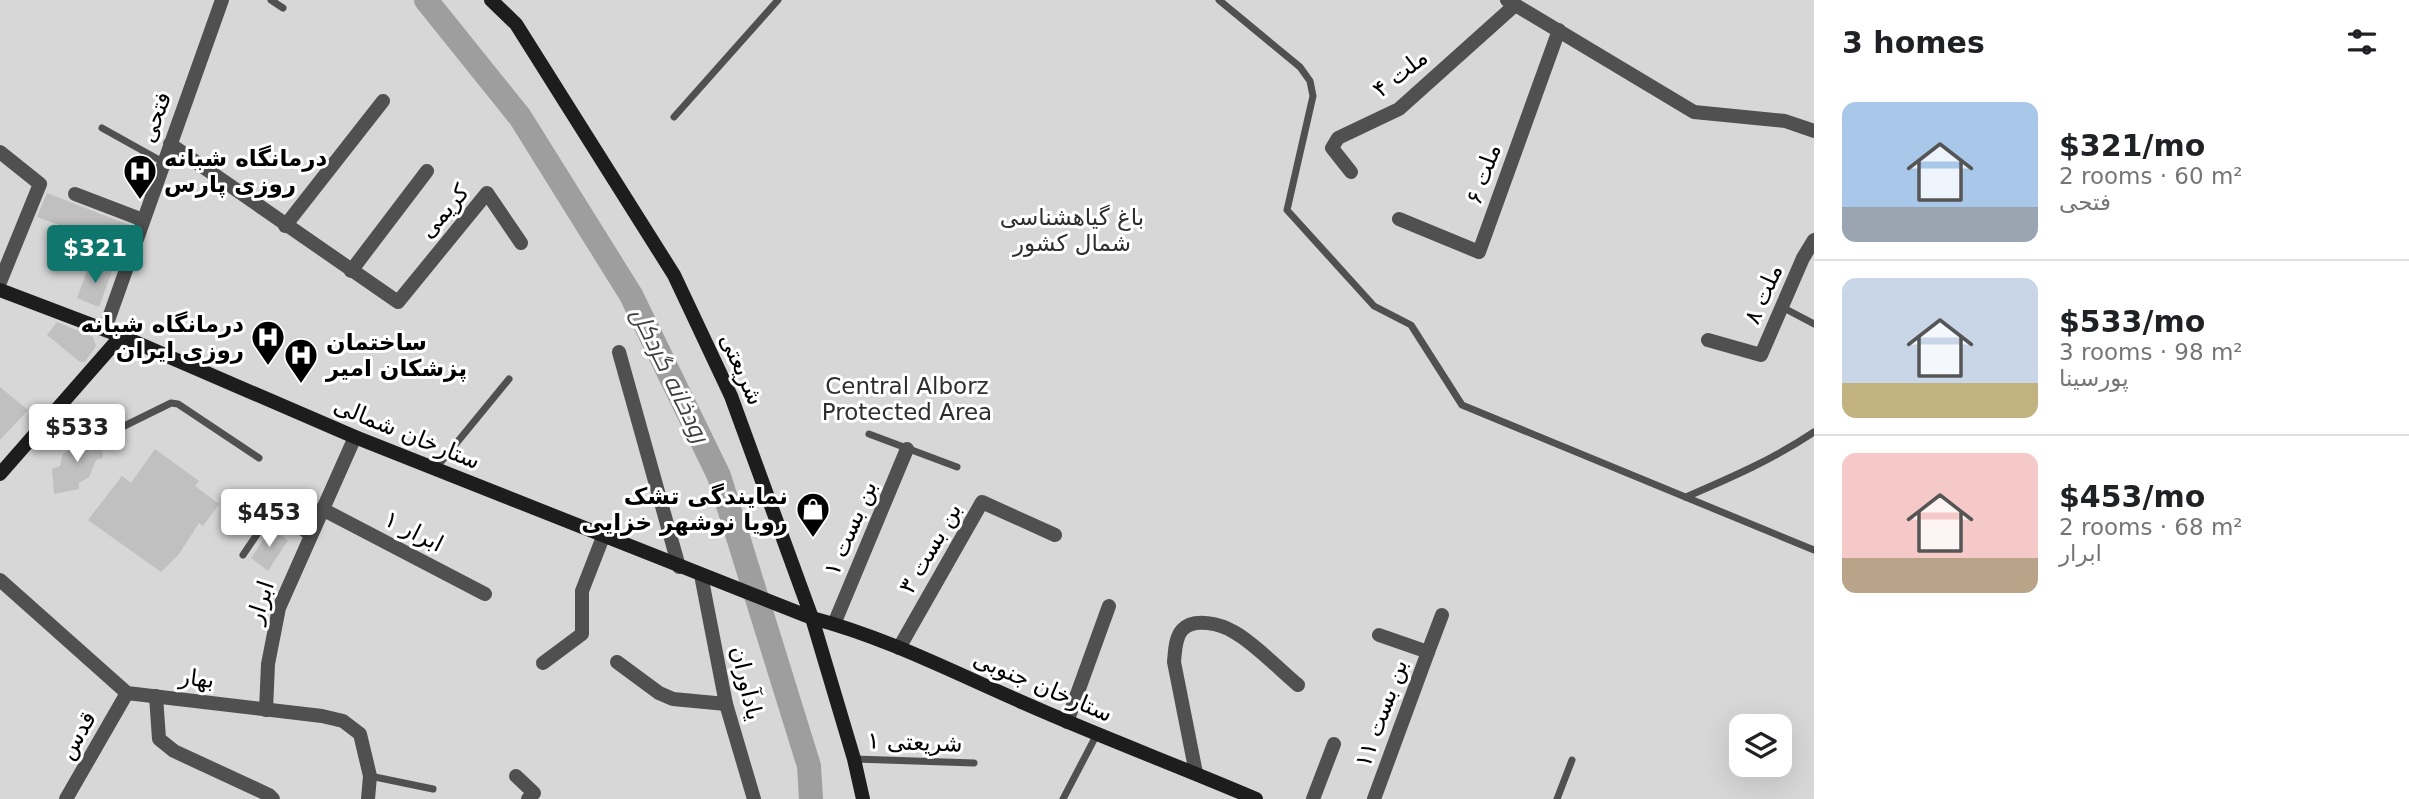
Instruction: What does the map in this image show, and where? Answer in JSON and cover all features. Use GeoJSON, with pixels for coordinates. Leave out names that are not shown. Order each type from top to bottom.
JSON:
{"type":"FeatureCollection","features":[{"type":"Feature","properties":{"kind":"main road","name":"شریعتی"},"geometry":{"type":"LineString","coordinates":[[491,0],[516,24],[674,275],[731,397],[812,618],[863,799]]}},
{"type":"Feature","properties":{"kind":"main road","name":"ستارخان شمالی"},"geometry":{"type":"LineString","coordinates":[[0,290],[121,335],[355,437],[789,610]]}},
{"type":"Feature","properties":{"kind":"main road"},"geometry":{"type":"LineString","coordinates":[[0,474],[121,335]]}},
{"type":"Feature","properties":{"kind":"main road","name":"ستارخان جنوبی"},"geometry":{"type":"LineString","coordinates":[[789,610],[899,648],[1068,722],[1256,799]]}},
{"type":"Feature","properties":{"kind":"street","name":"فتحی"},"geometry":{"type":"LineString","coordinates":[[105,330],[222,0]]}},
{"type":"Feature","properties":{"kind":"street"},"geometry":{"type":"LineString","coordinates":[[1511,2],[1694,112],[1785,121],[1814,131]]}},
{"type":"Feature","properties":{"kind":"street","name":"ملت ۴"},"geometry":{"type":"LineString","coordinates":[[1351,172],[1332,148],[1338,138],[1399,109],[1511,2]]}},
{"type":"Feature","properties":{"kind":"street","name":"ملت ۶"},"geometry":{"type":"LineString","coordinates":[[1399,219],[1479,252],[1559,30]]}},
{"type":"Feature","properties":{"kind":"street"},"geometry":{"type":"LineString","coordinates":[[285,226],[383,100]]}},
{"type":"Feature","properties":{"kind":"street"},"geometry":{"type":"LineString","coordinates":[[170,144],[351,271],[427,171]]}},
{"type":"Feature","properties":{"kind":"street"},"geometry":{"type":"LineString","coordinates":[[0,282],[40,184],[2,159]]}},
{"type":"Feature","properties":{"kind":"street","name":"کریمی"},"geometry":{"type":"LineString","coordinates":[[351,271],[398,302],[487,193],[521,243]]}},
{"type":"Feature","properties":{"kind":"street"},"geometry":{"type":"LineString","coordinates":[[75,194],[143,220]]}},
{"type":"Feature","properties":{"kind":"street","name":"ملت ۸"},"geometry":{"type":"LineString","coordinates":[[1708,340],[1761,355],[1803,258],[1814,240]]}},
{"type":"Feature","properties":{"kind":"street"},"geometry":{"type":"LineString","coordinates":[[618,352],[680,567]]}},
{"type":"Feature","properties":{"kind":"street","name":"ابرار"},"geometry":{"type":"LineString","coordinates":[[266,710],[268,664],[279,608],[355,437]]}},
{"type":"Feature","properties":{"kind":"street","name":"بن بست ۱"},"geometry":{"type":"LineString","coordinates":[[834,624],[907,449]]}},
{"type":"Feature","properties":{"kind":"street","name":"بن بست ۳"},"geometry":{"type":"LineString","coordinates":[[899,648],[982,502],[1055,535]]}},
{"type":"Feature","properties":{"kind":"street","name":"ابرار ۱"},"geometry":{"type":"LineString","coordinates":[[322,509],[485,594]]}},
{"type":"Feature","properties":{"kind":"street"},"geometry":{"type":"LineString","coordinates":[[543,663],[582,634],[582,591],[603,537]]}},
{"type":"Feature","properties":{"kind":"street","name":"یادآوران"},"geometry":{"type":"LineString","coordinates":[[701,575],[726,704],[754,799]]}},
{"type":"Feature","properties":{"kind":"street"},"geometry":{"type":"LineString","coordinates":[[0,580],[127,693]]}},
{"type":"Feature","properties":{"kind":"street"},"geometry":{"type":"LineString","coordinates":[[1068,722],[1109,607]]}},
{"type":"Feature","properties":{"kind":"street"},"geometry":{"type":"LineString","coordinates":[[1428,652],[1442,615]]}},
{"type":"Feature","properties":{"kind":"street"},"geometry":{"type":"LineString","coordinates":[[1196,773],[1174,662],[1175,644],[1182,629],[1197,622],[1235,632],[1298,685]]}},
{"type":"Feature","properties":{"kind":"street","name":"بن بست ۱۱"},"geometry":{"type":"LineString","coordinates":[[1374,799],[1428,652],[1379,635]]}},
{"type":"Feature","properties":{"kind":"street"},"geometry":{"type":"LineString","coordinates":[[617,662],[659,693],[673,699],[726,704]]}},
{"type":"Feature","properties":{"kind":"street","name":"بهار"},"geometry":{"type":"LineString","coordinates":[[127,693],[322,716],[343,722],[360,734],[370,776],[368,799]]}},
{"type":"Feature","properties":{"kind":"street","name":"قدس"},"geometry":{"type":"LineString","coordinates":[[66,799],[127,693]]}},
{"type":"Feature","properties":{"kind":"street"},"geometry":{"type":"LineString","coordinates":[[156,696],[159,738],[174,751],[269,794],[273,799]]}},
{"type":"Feature","properties":{"kind":"street"},"geometry":{"type":"LineString","coordinates":[[1313,799],[1334,744]]}},
{"type":"Feature","properties":{"kind":"street"},"geometry":{"type":"LineString","coordinates":[[516,776],[534,793],[528,799]]}},
{"type":"Feature","properties":{"kind":"lane"},"geometry":{"type":"LineString","coordinates":[[271,0],[283,8]]}},
{"type":"Feature","properties":{"kind":"lane"},"geometry":{"type":"LineString","coordinates":[[674,117],[778,0]]}},
{"type":"Feature","properties":{"kind":"lane"},"geometry":{"type":"LineString","coordinates":[[1219,0],[1300,67],[1310,81],[1313,96],[1287,210],[1374,306],[1411,325],[1462,405],[1814,550]]}},
{"type":"Feature","properties":{"kind":"lane"},"geometry":{"type":"LineString","coordinates":[[102,128],[163,162]]}},
{"type":"Feature","properties":{"kind":"lane"},"geometry":{"type":"LineString","coordinates":[[1782,307],[1814,324]]}},
{"type":"Feature","properties":{"kind":"lane"},"geometry":{"type":"LineString","coordinates":[[436,469],[509,379]]}},
{"type":"Feature","properties":{"kind":"lane"},"geometry":{"type":"LineString","coordinates":[[60,405],[110,433],[172,403],[178,404],[259,458]]}},
{"type":"Feature","properties":{"kind":"lane"},"geometry":{"type":"LineString","coordinates":[[1686,497],[1738,474],[1814,432]]}},
{"type":"Feature","properties":{"kind":"lane"},"geometry":{"type":"LineString","coordinates":[[869,434],[957,467]]}},
{"type":"Feature","properties":{"kind":"lane"},"geometry":{"type":"LineString","coordinates":[[243,555],[270,515],[276,515],[310,538]]}},
{"type":"Feature","properties":{"kind":"lane"},"geometry":{"type":"LineString","coordinates":[[1063,799],[1097,734]]}},
{"type":"Feature","properties":{"kind":"lane","name":"شریعتی ۱"},"geometry":{"type":"LineString","coordinates":[[854,760],[974,763]]}},
{"type":"Feature","properties":{"kind":"lane"},"geometry":{"type":"LineString","coordinates":[[1557,799],[1572,760]]}},
{"type":"Feature","properties":{"kind":"lane"},"geometry":{"type":"LineString","coordinates":[[370,776],[433,789]]}},
{"type":"Feature","properties":{"kind":"green space","name":"Central Alborz Protected Area"},"geometry":{"type":"Polygon","coordinates":[[[0,0],[1814,0],[1814,799],[0,799],[0,0]]]}},
{"type":"Feature","properties":{"kind":"building"},"geometry":{"type":"Polygon","coordinates":[[[47,193],[129,225],[121,247],[37,217],[47,193]]]}},
{"type":"Feature","properties":{"kind":"building"},"geometry":{"type":"Polygon","coordinates":[[[90,263],[112,271],[99,307],[77,298],[90,263]]]}},
{"type":"Feature","properties":{"kind":"building"},"geometry":{"type":"Polygon","coordinates":[[[57,322],[93,337],[96,346],[85,362],[80,362],[47,335],[57,322]]]}},
{"type":"Feature","properties":{"kind":"building"},"geometry":{"type":"Polygon","coordinates":[[[0,387],[28,410],[0,440],[0,387]]]}},
{"type":"Feature","properties":{"kind":"building"},"geometry":{"type":"Polygon","coordinates":[[[77,437],[101,437],[103,458],[96,460],[89,477],[79,483],[79,489],[54,494],[52,469],[60,466],[63,454],[76,445],[77,437]]]}},
{"type":"Feature","properties":{"kind":"building"},"geometry":{"type":"Polygon","coordinates":[[[155,449],[199,481],[195,486],[219,504],[203,526],[199,523],[179,554],[161,572],[88,520],[122,476],[131,483],[155,449]]]}},
{"type":"Feature","properties":{"kind":"building"},"geometry":{"type":"Polygon","coordinates":[[[271,528],[288,540],[268,571],[251,558],[271,528]]]}},
{"type":"Feature","properties":{"kind":"waterway","name":"رودخانه گردکل"},"geometry":{"type":"LineString","coordinates":[[426,0],[520,117],[631,295],[719,476],[809,766],[811,799]]}},
{"type":"Feature","properties":{"kind":"place","name":"درمانگاه شبانه روزی پارس"},"geometry":{"type":"Point","coordinates":[140,201]}},
{"type":"Feature","properties":{"kind":"place","name":"درمانگاه شبانه روزی ایران"},"geometry":{"type":"Point","coordinates":[268,367]}},
{"type":"Feature","properties":{"kind":"place","name":"ساختمان پزشکان امیر"},"geometry":{"type":"Point","coordinates":[301,385]}},
{"type":"Feature","properties":{"kind":"place","name":"نمایندگی تشک رویا نوشهر خزایی"},"geometry":{"type":"Point","coordinates":[813,539]}},
{"type":"Feature","properties":{"kind":"park label","name":"باغ گیاهشناسی شمال کشور"},"geometry":{"type":"Point","coordinates":[1072,230]}}]}
